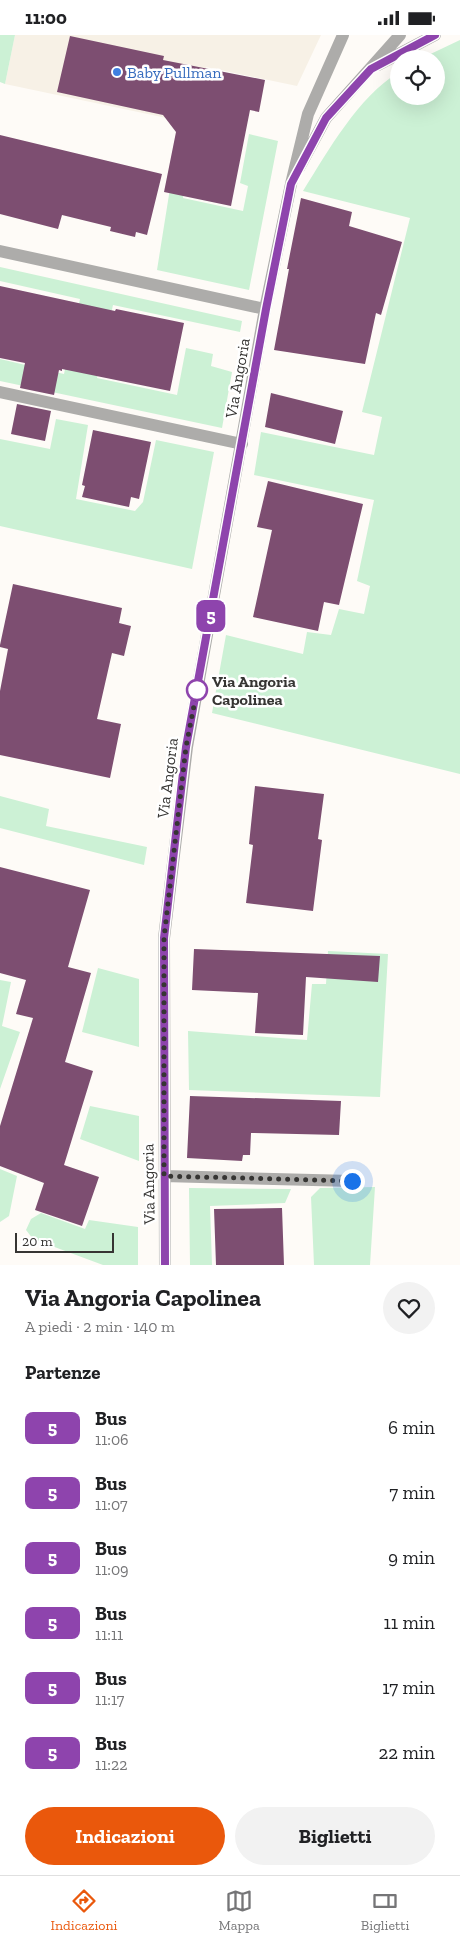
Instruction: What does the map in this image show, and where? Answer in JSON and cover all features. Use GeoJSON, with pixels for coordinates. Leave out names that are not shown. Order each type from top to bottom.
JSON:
{"type":"FeatureCollection","features":[{"type":"Feature","properties":{"kind":"street","name":"Via Angoria"},"geometry":{"type":"LineString","coordinates":[[165,1265],[164,938],[186,747],[266,309],[291,184],[308,114],[343,35]]}},
{"type":"Feature","properties":{"kind":"street","name":"Via Angoria"},"geometry":{"type":"LineString","coordinates":[[291,184],[326,118],[400,35]]}},
{"type":"Feature","properties":{"kind":"street","name":"Via Angoria"},"geometry":{"type":"LineString","coordinates":[[371,69],[435,35]]}},
{"type":"Feature","properties":{"kind":"street"},"geometry":{"type":"LineString","coordinates":[[0,251],[266,309]]}},
{"type":"Feature","properties":{"kind":"street"},"geometry":{"type":"LineString","coordinates":[[0,392],[242,444]]}},
{"type":"Feature","properties":{"kind":"street"},"geometry":{"type":"LineString","coordinates":[[164,1176],[352,1181]]}},
{"type":"Feature","properties":{"kind":"shaded area"},"geometry":{"type":"Polygon","coordinates":[[[15,35],[321,35],[297,86],[206,67],[195,124],[5,84],[15,35]]]}},
{"type":"Feature","properties":{"kind":"green space"},"geometry":{"type":"Polygon","coordinates":[[[0,35],[15,35],[5,84],[0,82],[0,35]]]}},
{"type":"Feature","properties":{"kind":"green space"},"geometry":{"type":"Polygon","coordinates":[[[460,40],[460,774],[212,713],[226,635],[303,654],[307,632],[331,635],[339,609],[364,614],[370,586],[357,581],[374,500],[254,475],[261,432],[374,455],[382,417],[362,412],[410,218],[303,191],[357,110],[390,79],[390,105],[445,105],[445,50],[439,50],[460,40]]]}},
{"type":"Feature","properties":{"kind":"green space"},"geometry":{"type":"Polygon","coordinates":[[[249,134],[278,141],[249,290],[157,270],[175,157],[189,159],[183,198],[243,211],[248,186],[240,183],[249,134]]]}},
{"type":"Feature","properties":{"kind":"green space"},"geometry":{"type":"Polygon","coordinates":[[[0,267],[242,321],[240,332],[113,305],[97,378],[177,395],[186,348],[213,354],[211,366],[232,372],[222,428],[0,381],[0,359],[64,374],[80,299],[0,281],[0,267]]]}},
{"type":"Feature","properties":{"kind":"green space"},"geometry":{"type":"Polygon","coordinates":[[[56,419],[88,425],[76,499],[135,511],[143,502],[156,440],[214,452],[192,569],[0,526],[0,439],[50,449],[56,419]]]}},
{"type":"Feature","properties":{"kind":"green space"},"geometry":{"type":"Polygon","coordinates":[[[0,796],[49,809],[46,826],[147,847],[144,865],[0,828],[0,796]]]}},
{"type":"Feature","properties":{"kind":"green space"},"geometry":{"type":"Polygon","coordinates":[[[328,951],[388,954],[380,1097],[189,1090],[188,1031],[307,1040],[312,984],[326,984],[328,951]]]}},
{"type":"Feature","properties":{"kind":"green space"},"geometry":{"type":"Polygon","coordinates":[[[98,968],[139,979],[139,1047],[82,1032],[98,968]]]}},
{"type":"Feature","properties":{"kind":"green space"},"geometry":{"type":"Polygon","coordinates":[[[0,980],[11,982],[2,1026],[20,1032],[0,1089],[0,980]]]}},
{"type":"Feature","properties":{"kind":"green space"},"geometry":{"type":"Polygon","coordinates":[[[90,1106],[139,1116],[139,1161],[80,1139],[90,1106]]]}},
{"type":"Feature","properties":{"kind":"green space"},"geometry":{"type":"Polygon","coordinates":[[[0,1169],[17,1176],[9,1216],[0,1222],[0,1169]]]}},
{"type":"Feature","properties":{"kind":"green space"},"geometry":{"type":"Polygon","coordinates":[[[375,1187],[370,1265],[314,1265],[311,1197],[320,1188],[375,1187]]]}},
{"type":"Feature","properties":{"kind":"green space"},"geometry":{"type":"Polygon","coordinates":[[[189,1188],[291,1189],[285,1203],[210,1206],[212,1265],[190,1265],[189,1188]]]}},
{"type":"Feature","properties":{"kind":"green space"},"geometry":{"type":"Polygon","coordinates":[[[41,1213],[85,1229],[89,1220],[138,1227],[138,1265],[103,1265],[33,1239],[26,1230],[31,1219],[41,1213]]]}},
{"type":"Feature","properties":{"kind":"building"},"geometry":{"type":"Polygon","coordinates":[[[70,36],[164,56],[163,60],[265,80],[259,112],[250,110],[231,206],[164,192],[176,132],[163,115],[57,92],[70,36]]]}},
{"type":"Feature","properties":{"kind":"building"},"geometry":{"type":"Polygon","coordinates":[[[0,135],[162,174],[147,235],[136,232],[135,237],[110,231],[111,227],[62,215],[58,229],[0,214],[0,135]]]}},
{"type":"Feature","properties":{"kind":"building"},"geometry":{"type":"Polygon","coordinates":[[[301,198],[352,212],[349,226],[402,242],[381,315],[376,313],[365,364],[274,350],[301,198]]]}},
{"type":"Feature","properties":{"kind":"building"},"geometry":{"type":"Polygon","coordinates":[[[0,286],[115,311],[116,309],[184,323],[170,391],[62,369],[62,371],[59,370],[54,395],[20,388],[25,363],[0,358],[0,286]]]}},
{"type":"Feature","properties":{"kind":"building"},"geometry":{"type":"Polygon","coordinates":[[[271,393],[343,411],[335,444],[265,427],[271,393]]]}},
{"type":"Feature","properties":{"kind":"building"},"geometry":{"type":"Polygon","coordinates":[[[17,404],[51,411],[45,441],[11,434],[17,404]]]}},
{"type":"Feature","properties":{"kind":"building"},"geometry":{"type":"Polygon","coordinates":[[[93,430],[151,442],[139,499],[131,497],[129,507],[82,497],[85,486],[82,485],[93,430]]]}},
{"type":"Feature","properties":{"kind":"building"},"geometry":{"type":"Polygon","coordinates":[[[268,481],[363,504],[339,605],[324,602],[318,631],[253,617],[272,530],[257,527],[268,481]]]}},
{"type":"Feature","properties":{"kind":"building"},"geometry":{"type":"Polygon","coordinates":[[[13,584],[122,608],[119,623],[131,626],[124,656],[112,653],[97,719],[121,724],[110,778],[0,755],[0,691],[8,649],[0,647],[0,645],[13,584]]]}},
{"type":"Feature","properties":{"kind":"building"},"geometry":{"type":"Polygon","coordinates":[[[255,786],[324,794],[318,839],[322,840],[313,911],[246,903],[253,845],[249,844],[255,786]]]}},
{"type":"Feature","properties":{"kind":"building"},"geometry":{"type":"Polygon","coordinates":[[[0,867],[90,890],[68,967],[91,973],[65,1062],[93,1071],[64,1165],[99,1177],[82,1226],[35,1210],[44,1183],[0,1166],[0,1126],[33,1018],[16,1014],[26,980],[0,973],[0,867]]]}},
{"type":"Feature","properties":{"kind":"building"},"geometry":{"type":"Polygon","coordinates":[[[194,949],[380,956],[378,982],[306,977],[303,1035],[255,1033],[258,993],[192,990],[194,949]]]}},
{"type":"Feature","properties":{"kind":"building"},"geometry":{"type":"Polygon","coordinates":[[[190,1096],[341,1101],[339,1135],[251,1133],[250,1155],[243,1155],[242,1161],[187,1158],[190,1096]]]}},
{"type":"Feature","properties":{"kind":"building"},"geometry":{"type":"Polygon","coordinates":[[[282,1208],[284,1265],[216,1265],[214,1209],[282,1208]]]}},
{"type":"Feature","properties":{"kind":"bus line","name":"5"},"geometry":{"type":"LineString","coordinates":[[165,1265],[164,938],[186,747],[266,309],[291,184],[326,118],[371,69],[435,35]]}},
{"type":"Feature","properties":{"kind":"place","name":"Baby Pullman"},"geometry":{"type":"Point","coordinates":[117,72]}},
{"type":"Feature","properties":{"kind":"place","name":"Via Angoria Capolinea"},"geometry":{"type":"Point","coordinates":[197,690]}},
{"type":"Feature","properties":{"kind":"route"},"geometry":{"type":"LineString","coordinates":[[197,690],[186,747],[164,938],[164,1176],[352,1181]]}}]}
